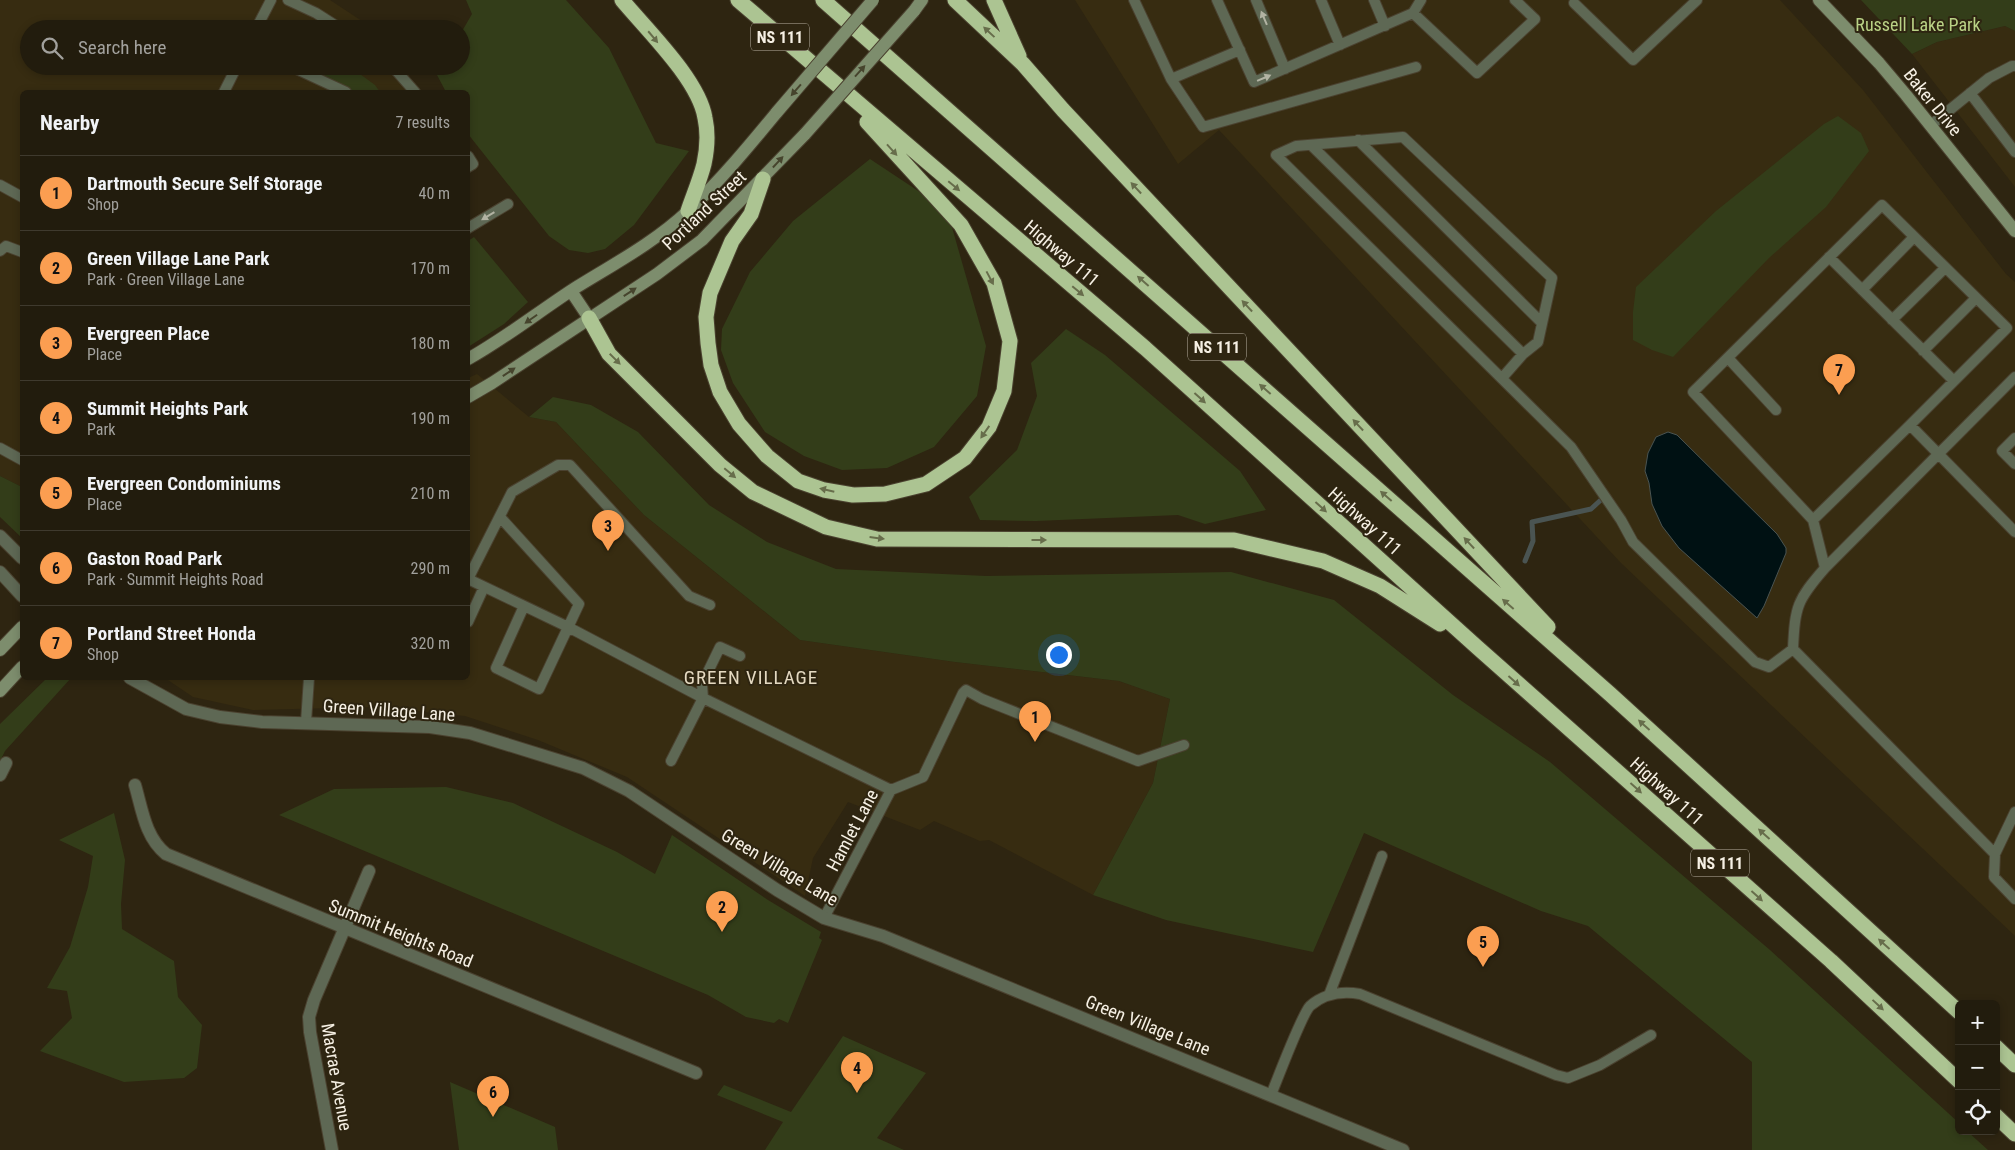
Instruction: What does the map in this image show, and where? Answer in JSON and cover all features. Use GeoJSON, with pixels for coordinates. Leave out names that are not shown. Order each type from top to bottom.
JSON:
{"type":"FeatureCollection","features":[{"type":"Feature","properties":{"kind":"highway"},"geometry":{"type":"LineString","coordinates":[[622,0],[678,66],[696,94],[705,116],[704,164],[688,211]]}},
{"type":"Feature","properties":{"kind":"highway","name":"Highway 111"},"geometry":{"type":"LineString","coordinates":[[738,0],[823,75],[1145,348],[1478,648],[1831,961],[1955,1077]]}},
{"type":"Feature","properties":{"kind":"highway","name":"Highway 111"},"geometry":{"type":"LineString","coordinates":[[823,0],[1610,694],[1955,1008]]}},
{"type":"Feature","properties":{"kind":"highway"},"geometry":{"type":"LineString","coordinates":[[955,0],[1023,64],[1063,110],[1610,694]]}},
{"type":"Feature","properties":{"kind":"highway"},"geometry":{"type":"LineString","coordinates":[[994,0],[1023,64]]}},
{"type":"Feature","properties":{"kind":"highway"},"geometry":{"type":"LineString","coordinates":[[763,179],[751,214],[732,241],[710,292],[706,317],[708,343],[711,365],[720,392],[739,424],[767,456],[798,481],[824,490],[853,495],[884,494],[926,484],[965,458],[988,427],[1004,391],[1010,341],[994,284],[961,226],[823,75]]}},
{"type":"Feature","properties":{"kind":"highway"},"geometry":{"type":"LineString","coordinates":[[589,318],[609,354],[720,465],[753,492],[826,527],[877,539],[1234,540],[1323,561],[1380,586],[1478,648]]}},
{"type":"Feature","properties":{"kind":"highway"},"geometry":{"type":"LineString","coordinates":[[2000,1051],[2015,1065]]}},
{"type":"Feature","properties":{"kind":"highway"},"geometry":{"type":"LineString","coordinates":[[2000,1120],[2015,1134]]}},
{"type":"Feature","properties":{"kind":"main road","name":"Portland Street"},"geometry":{"type":"LineString","coordinates":[[470,358],[500,341],[571,291],[641,248],[688,211],[741,155],[873,0]]}},
{"type":"Feature","properties":{"kind":"main road","name":"Portland Street"},"geometry":{"type":"LineString","coordinates":[[470,396],[658,274],[702,240],[805,134],[922,0]]}},
{"type":"Feature","properties":{"kind":"main road","name":"Baker Drive"},"geometry":{"type":"LineString","coordinates":[[1819,0],[1879,63],[2015,231]]}},
{"type":"Feature","properties":{"kind":"main road"},"geometry":{"type":"LineString","coordinates":[[571,291],[589,318]]}},
{"type":"Feature","properties":{"kind":"main road"},"geometry":{"type":"LineString","coordinates":[[0,650],[20,629]]}},
{"type":"Feature","properties":{"kind":"main road"},"geometry":{"type":"LineString","coordinates":[[0,691],[20,669]]}},
{"type":"Feature","properties":{"kind":"street"},"geometry":{"type":"LineString","coordinates":[[0,536],[20,556]]}},
{"type":"Feature","properties":{"kind":"street"},"geometry":{"type":"LineString","coordinates":[[0,572],[20,594]]}},
{"type":"Feature","properties":{"kind":"street","name":"Green Village Lane"},"geometry":{"type":"LineString","coordinates":[[134,680],[186,709],[240,720],[421,727],[470,733],[583,768],[629,791],[769,885],[824,918],[884,936],[1403,1150]]}},
{"type":"Feature","properties":{"kind":"street"},"geometry":{"type":"LineString","coordinates":[[0,775],[6,763]]}},
{"type":"Feature","properties":{"kind":"street","name":"Summit Heights Road"},"geometry":{"type":"LineString","coordinates":[[135,785],[150,837],[157,847],[166,854],[696,1073]]}},
{"type":"Feature","properties":{"kind":"street","name":"Macrae Avenue"},"geometry":{"type":"LineString","coordinates":[[332,1150],[310,1032],[309,1017],[314,1000],[369,871]]}},
{"type":"Feature","properties":{"kind":"lane"},"geometry":{"type":"LineString","coordinates":[[261,20],[271,0]]}},
{"type":"Feature","properties":{"kind":"lane"},"geometry":{"type":"LineString","coordinates":[[288,0],[327,20]]}},
{"type":"Feature","properties":{"kind":"lane"},"geometry":{"type":"LineString","coordinates":[[1134,0],[1171,79],[1202,127],[1416,67]]}},
{"type":"Feature","properties":{"kind":"lane"},"geometry":{"type":"LineString","coordinates":[[1216,0],[1254,82],[1413,13],[1422,0]]}},
{"type":"Feature","properties":{"kind":"lane"},"geometry":{"type":"LineString","coordinates":[[1256,0],[1285,69]]}},
{"type":"Feature","properties":{"kind":"lane"},"geometry":{"type":"LineString","coordinates":[[1321,0],[1340,45]]}},
{"type":"Feature","properties":{"kind":"lane"},"geometry":{"type":"LineString","coordinates":[[1374,0],[1385,26]]}},
{"type":"Feature","properties":{"kind":"lane"},"geometry":{"type":"LineString","coordinates":[[1413,13],[1477,73],[1535,19],[1515,0]]}},
{"type":"Feature","properties":{"kind":"lane"},"geometry":{"type":"LineString","coordinates":[[1574,1],[1633,60],[1696,0]]}},
{"type":"Feature","properties":{"kind":"lane"},"geometry":{"type":"LineString","coordinates":[[1171,79],[1240,50]]}},
{"type":"Feature","properties":{"kind":"lane"},"geometry":{"type":"LineString","coordinates":[[1930,125],[1989,78],[2015,66]]}},
{"type":"Feature","properties":{"kind":"lane"},"geometry":{"type":"LineString","coordinates":[[225,90],[232,75]]}},
{"type":"Feature","properties":{"kind":"lane"},"geometry":{"type":"LineString","coordinates":[[309,75],[342,90]]}},
{"type":"Feature","properties":{"kind":"lane"},"geometry":{"type":"LineString","coordinates":[[400,75],[413,90]]}},
{"type":"Feature","properties":{"kind":"lane"},"geometry":{"type":"LineString","coordinates":[[1970,93],[2015,152]]}},
{"type":"Feature","properties":{"kind":"lane"},"geometry":{"type":"LineString","coordinates":[[1502,378],[1523,354],[1538,342],[1552,278],[1403,137],[1296,146],[1276,155],[1571,447],[1621,520],[1633,542],[1755,662],[1769,668],[1793,648]]}},
{"type":"Feature","properties":{"kind":"lane"},"geometry":{"type":"LineString","coordinates":[[1358,140],[1541,322]]}},
{"type":"Feature","properties":{"kind":"lane"},"geometry":{"type":"LineString","coordinates":[[1311,145],[1523,354]]}},
{"type":"Feature","properties":{"kind":"lane"},"geometry":{"type":"LineString","coordinates":[[0,185],[20,195]]}},
{"type":"Feature","properties":{"kind":"lane"},"geometry":{"type":"LineString","coordinates":[[470,227],[508,204]]}},
{"type":"Feature","properties":{"kind":"lane"},"geometry":{"type":"LineString","coordinates":[[1813,520],[2007,328],[1882,206],[1693,392],[1813,520],[1824,568]]}},
{"type":"Feature","properties":{"kind":"lane"},"geometry":{"type":"LineString","coordinates":[[1862,290],[1914,237]]}},
{"type":"Feature","properties":{"kind":"lane"},"geometry":{"type":"LineString","coordinates":[[0,251],[6,246],[20,251]]}},
{"type":"Feature","properties":{"kind":"lane"},"geometry":{"type":"LineString","coordinates":[[1829,257],[1954,382]]}},
{"type":"Feature","properties":{"kind":"lane"},"geometry":{"type":"LineString","coordinates":[[1892,320],[1945,268]]}},
{"type":"Feature","properties":{"kind":"lane"},"geometry":{"type":"LineString","coordinates":[[1923,351],[1976,298]]}},
{"type":"Feature","properties":{"kind":"lane"},"geometry":{"type":"LineString","coordinates":[[1728,358],[1776,410]]}},
{"type":"Feature","properties":{"kind":"lane"},"geometry":{"type":"LineString","coordinates":[[1995,854],[1793,648],[1794,621],[1800,599],[1824,568],[2015,377]]}},
{"type":"Feature","properties":{"kind":"lane"},"geometry":{"type":"LineString","coordinates":[[1910,425],[2015,532]]}},
{"type":"Feature","properties":{"kind":"lane"},"geometry":{"type":"LineString","coordinates":[[2015,438],[2002,451],[2015,464]]}},
{"type":"Feature","properties":{"kind":"lane"},"geometry":{"type":"LineString","coordinates":[[0,448],[20,459]]}},
{"type":"Feature","properties":{"kind":"lane"},"geometry":{"type":"LineString","coordinates":[[470,575],[512,492],[558,465],[570,465],[689,596],[710,605]]}},
{"type":"Feature","properties":{"kind":"lane"},"geometry":{"type":"LineString","coordinates":[[500,517],[579,604],[538,690],[496,668],[524,606]]}},
{"type":"Feature","properties":{"kind":"lane"},"geometry":{"type":"LineString","coordinates":[[470,580],[568,627],[703,698],[891,790]]}},
{"type":"Feature","properties":{"kind":"lane"},"geometry":{"type":"LineString","coordinates":[[470,618],[484,587]]}},
{"type":"Feature","properties":{"kind":"lane"},"geometry":{"type":"LineString","coordinates":[[671,761],[703,698],[702,684],[720,647],[740,656]]}},
{"type":"Feature","properties":{"kind":"lane"},"geometry":{"type":"LineString","coordinates":[[306,722],[309,680]]}},
{"type":"Feature","properties":{"kind":"lane","name":"Hamlet Lane"},"geometry":{"type":"LineString","coordinates":[[824,918],[891,790],[923,777],[966,690],[982,699],[1138,762],[1184,745]]}},
{"type":"Feature","properties":{"kind":"lane"},"geometry":{"type":"LineString","coordinates":[[2015,812],[1995,854],[1994,877],[2015,899]]}},
{"type":"Feature","properties":{"kind":"lane"},"geometry":{"type":"LineString","coordinates":[[1329,995],[1382,856]]}},
{"type":"Feature","properties":{"kind":"lane"},"geometry":{"type":"LineString","coordinates":[[1271,1095],[1308,1008],[1329,995],[1345,992],[1360,994],[1556,1075],[1568,1078],[1600,1065],[1651,1035]]}},
{"type":"Feature","properties":{"kind":"shaded area"},"geometry":{"type":"Polygon","coordinates":[[[0,0],[330,0],[360,20],[20,20],[20,75],[410,75],[406,90],[20,90],[20,486],[0,476],[0,0]]]}},
{"type":"Feature","properties":{"kind":"shaded area"},"geometry":{"type":"Polygon","coordinates":[[[1075,0],[1780,0],[1863,90],[2006,274],[2015,282],[2015,936],[1621,563],[1219,130],[1178,164],[1075,0]]]}},
{"type":"Feature","properties":{"kind":"shaded area"},"geometry":{"type":"Polygon","coordinates":[[[2005,26],[2015,31],[2015,187],[1912,54],[1937,42],[2005,26]]]}},
{"type":"Feature","properties":{"kind":"shaded area"},"geometry":{"type":"Polygon","coordinates":[[[477,374],[529,417],[556,422],[644,515],[800,640],[955,662],[1119,681],[1170,699],[1153,783],[1093,895],[989,840],[980,841],[934,821],[920,830],[848,802],[813,858],[805,896],[627,777],[538,740],[465,716],[373,707],[253,710],[193,697],[168,680],[470,680],[470,377],[477,374]]]}},
{"type":"Feature","properties":{"kind":"shaded area"},"geometry":{"type":"Polygon","coordinates":[[[1668,432],[1677,435],[1777,534],[1786,548],[1786,553],[1764,606],[1757,618],[1679,548],[1662,526],[1652,504],[1645,471],[1648,453],[1656,437],[1668,432]]]}},
{"type":"Feature","properties":{"kind":"green space"},"geometry":{"type":"Polygon","coordinates":[[[466,0],[566,0],[609,48],[656,143],[689,151],[634,225],[605,249],[588,253],[569,250],[549,236],[470,137],[470,90],[445,90],[437,75],[470,75],[469,20],[472,14],[466,0]]]}},
{"type":"Feature","properties":{"kind":"green space","name":"Russell Lake Park"},"geometry":{"type":"Polygon","coordinates":[[[1861,0],[2015,0],[2015,31],[2005,26],[1937,42],[1912,54],[1861,0]]]}},
{"type":"Feature","properties":{"kind":"green space"},"geometry":{"type":"Polygon","coordinates":[[[322,75],[361,75],[379,90],[351,90],[322,75]]]}},
{"type":"Feature","properties":{"kind":"green space"},"geometry":{"type":"Polygon","coordinates":[[[1838,116],[1861,133],[1869,151],[1826,207],[1769,258],[1673,357],[1652,350],[1633,340],[1633,312],[1636,287],[1716,211],[1824,124],[1838,116]]]}},
{"type":"Feature","properties":{"kind":"green space"},"geometry":{"type":"Polygon","coordinates":[[[870,159],[947,210],[986,346],[977,396],[934,447],[887,468],[842,470],[804,456],[765,432],[733,383],[721,350],[722,329],[750,272],[793,221],[870,159]]]}},
{"type":"Feature","properties":{"kind":"green space"},"geometry":{"type":"Polygon","coordinates":[[[474,237],[528,302],[504,324],[470,346],[470,240],[474,237]]]}},
{"type":"Feature","properties":{"kind":"green space"},"geometry":{"type":"Polygon","coordinates":[[[1066,329],[1105,355],[1240,471],[1266,510],[1205,524],[1178,515],[1036,521],[980,520],[969,497],[1017,450],[1037,396],[1031,363],[1066,329]]]}},
{"type":"Feature","properties":{"kind":"green space"},"geometry":{"type":"Polygon","coordinates":[[[553,397],[591,405],[638,432],[709,505],[767,542],[836,569],[986,576],[1231,572],[1334,600],[1453,695],[1550,762],[1770,950],[1955,1119],[1955,1135],[1971,1135],[1988,1150],[1752,1150],[1752,1062],[1588,926],[1541,911],[1364,833],[1313,952],[1166,920],[1093,895],[1153,783],[1170,699],[1119,681],[955,662],[800,640],[644,515],[556,422],[529,417],[553,397]]]}},
{"type":"Feature","properties":{"kind":"green space"},"geometry":{"type":"Polygon","coordinates":[[[0,476],[20,486],[20,536],[0,517],[0,476]]]}},
{"type":"Feature","properties":{"kind":"green space"},"geometry":{"type":"Polygon","coordinates":[[[45,680],[69,680],[5,751],[0,761],[0,724],[45,680]]]}},
{"type":"Feature","properties":{"kind":"green space"},"geometry":{"type":"Polygon","coordinates":[[[446,787],[513,803],[617,852],[655,874],[672,835],[768,900],[821,932],[819,938],[822,940],[788,1023],[779,1019],[774,1023],[746,1017],[708,995],[279,815],[334,789],[446,787]]]}},
{"type":"Feature","properties":{"kind":"green space"},"geometry":{"type":"Polygon","coordinates":[[[114,813],[125,860],[121,904],[122,929],[174,961],[178,997],[202,1025],[197,1068],[184,1078],[124,1082],[40,1051],[72,1018],[67,991],[47,988],[70,947],[88,887],[93,856],[59,840],[114,813]]]}},
{"type":"Feature","properties":{"kind":"green space"},"geometry":{"type":"Polygon","coordinates":[[[843,1036],[926,1073],[877,1138],[904,1150],[765,1150],[783,1122],[717,1095],[724,1085],[791,1112],[843,1036]]]}},
{"type":"Feature","properties":{"kind":"green space"},"geometry":{"type":"Polygon","coordinates":[[[450,1082],[555,1127],[558,1150],[459,1150],[450,1082]]]}},
{"type":"Feature","properties":{"kind":"waterway"},"geometry":{"type":"LineString","coordinates":[[1525,561],[1533,541],[1532,522],[1591,509],[1604,497]]}},
{"type":"Feature","properties":{"kind":"place","name":"Portland Street Honda"},"geometry":{"type":"Point","coordinates":[1839,395]}},
{"type":"Feature","properties":{"kind":"place","name":"Evergreen Place"},"geometry":{"type":"Point","coordinates":[608,551]}},
{"type":"Feature","properties":{"kind":"place","name":"Dartmouth Secure Self Storage"},"geometry":{"type":"Point","coordinates":[1035,742]}},
{"type":"Feature","properties":{"kind":"place","name":"Green Village Lane Park"},"geometry":{"type":"Point","coordinates":[722,932]}},
{"type":"Feature","properties":{"kind":"place","name":"Evergreen Condominiums"},"geometry":{"type":"Point","coordinates":[1483,967]}},
{"type":"Feature","properties":{"kind":"place","name":"Summit Heights Park"},"geometry":{"type":"Point","coordinates":[857,1093]}},
{"type":"Feature","properties":{"kind":"place","name":"Gaston Road Park"},"geometry":{"type":"Point","coordinates":[493,1117]}},
{"type":"Feature","properties":{"kind":"district","name":"GREEN VILLAGE"},"geometry":{"type":"Point","coordinates":[751,677]}}]}
